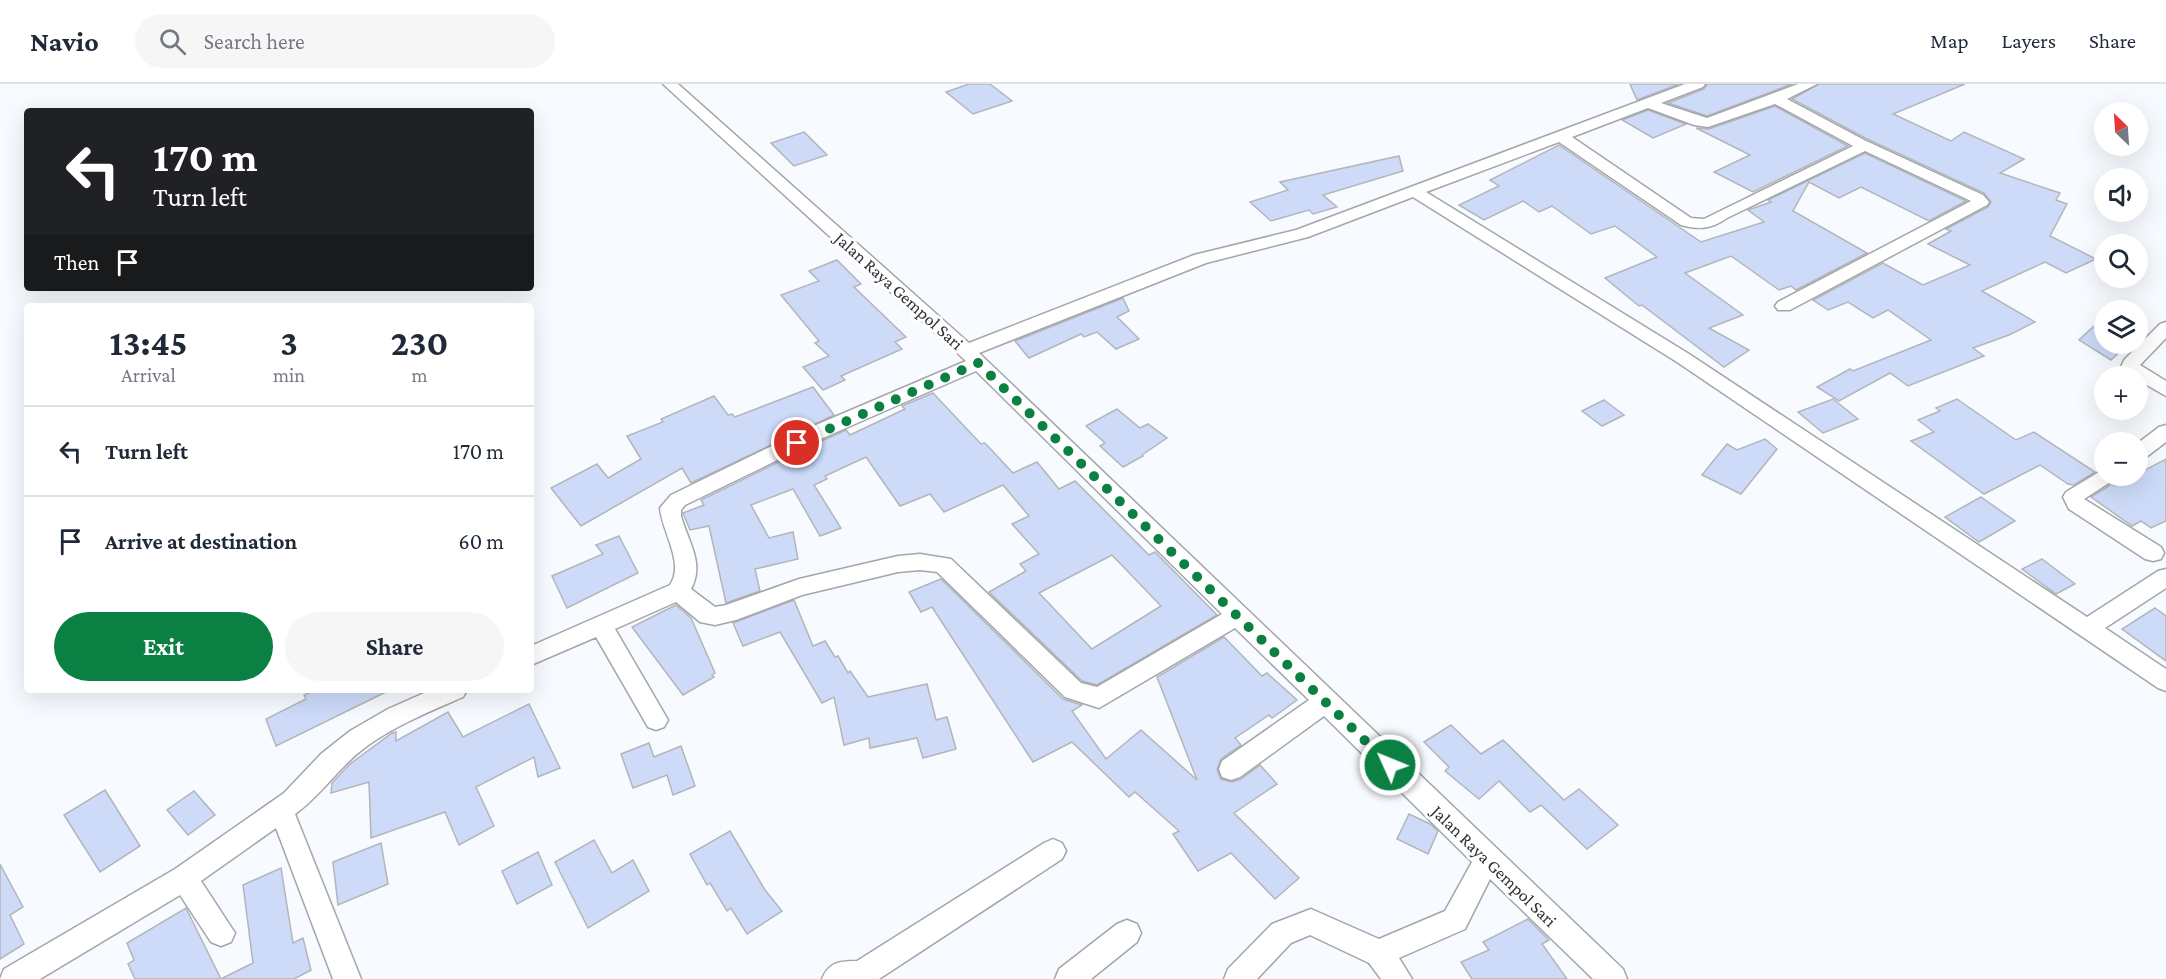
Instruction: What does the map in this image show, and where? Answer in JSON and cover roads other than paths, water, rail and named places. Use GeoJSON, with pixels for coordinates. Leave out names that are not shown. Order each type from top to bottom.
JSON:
{"type":"FeatureCollection","features":[{"type":"Feature","properties":{"kind":"street","name":"Jalan Raya Gempol Sari"},"geometry":{"type":"LineString","coordinates":[[670,84],[972,357],[1613,979]]}},
{"type":"Feature","properties":{"kind":"street"},"geometry":{"type":"LineString","coordinates":[[534,655],[678,591],[688,572],[670,519],[670,508],[678,500],[972,357],[1200,259],[1302,234],[1698,84]]}},
{"type":"Feature","properties":{"kind":"street"},"geometry":{"type":"LineString","coordinates":[[1648,103],[1699,122],[1708,123],[1776,99],[1810,84]]}},
{"type":"Feature","properties":{"kind":"street"},"geometry":{"type":"LineString","coordinates":[[1776,99],[1861,144],[1977,198],[1981,202],[1784,306]]}},
{"type":"Feature","properties":{"kind":"street"},"geometry":{"type":"LineString","coordinates":[[1561,136],[1687,222],[1697,225],[1707,224],[1721,215],[1859,149],[1862,147],[1861,144]]}},
{"type":"Feature","properties":{"kind":"street"},"geometry":{"type":"LineString","coordinates":[[1414,192],[1683,358],[2166,681]]}},
{"type":"Feature","properties":{"kind":"street"},"geometry":{"type":"LineString","coordinates":[[2166,328],[2130,364],[2130,367],[2166,390]]}},
{"type":"Feature","properties":{"kind":"street"},"geometry":{"type":"LineString","coordinates":[[2148,446],[2166,432]]}},
{"type":"Feature","properties":{"kind":"street"},"geometry":{"type":"LineString","coordinates":[[2094,483],[2073,497],[2076,504],[2162,553]]}},
{"type":"Feature","properties":{"kind":"street"},"geometry":{"type":"LineString","coordinates":[[678,591],[708,616],[715,616],[728,614],[799,587],[898,564],[920,562],[943,565],[1073,690],[1099,698],[1237,616]]}},
{"type":"Feature","properties":{"kind":"street"},"geometry":{"type":"LineString","coordinates":[[2088,628],[2166,577]]}},
{"type":"Feature","properties":{"kind":"street"},"geometry":{"type":"LineString","coordinates":[[601,625],[656,720]]}},
{"type":"Feature","properties":{"kind":"street"},"geometry":{"type":"LineString","coordinates":[[31,975],[184,878],[281,809],[359,738],[396,716],[448,693]]}},
{"type":"Feature","properties":{"kind":"street"},"geometry":{"type":"LineString","coordinates":[[1231,770],[1325,702]]}},
{"type":"Feature","properties":{"kind":"street"},"geometry":{"type":"LineString","coordinates":[[281,809],[347,979]]}},
{"type":"Feature","properties":{"kind":"street"},"geometry":{"type":"LineString","coordinates":[[853,978],[1053,851]]}},
{"type":"Feature","properties":{"kind":"street"},"geometry":{"type":"LineString","coordinates":[[1379,952],[1455,920],[1487,859]]}},
{"type":"Feature","properties":{"kind":"street"},"geometry":{"type":"LineString","coordinates":[[184,878],[221,933]]}},
{"type":"Feature","properties":{"kind":"street"},"geometry":{"type":"LineString","coordinates":[[1238,979],[1282,933],[1311,922],[1379,952],[1398,979]]}},
{"type":"Feature","properties":{"kind":"street"},"geometry":{"type":"LineString","coordinates":[[1069,979],[1127,933]]}}]}
